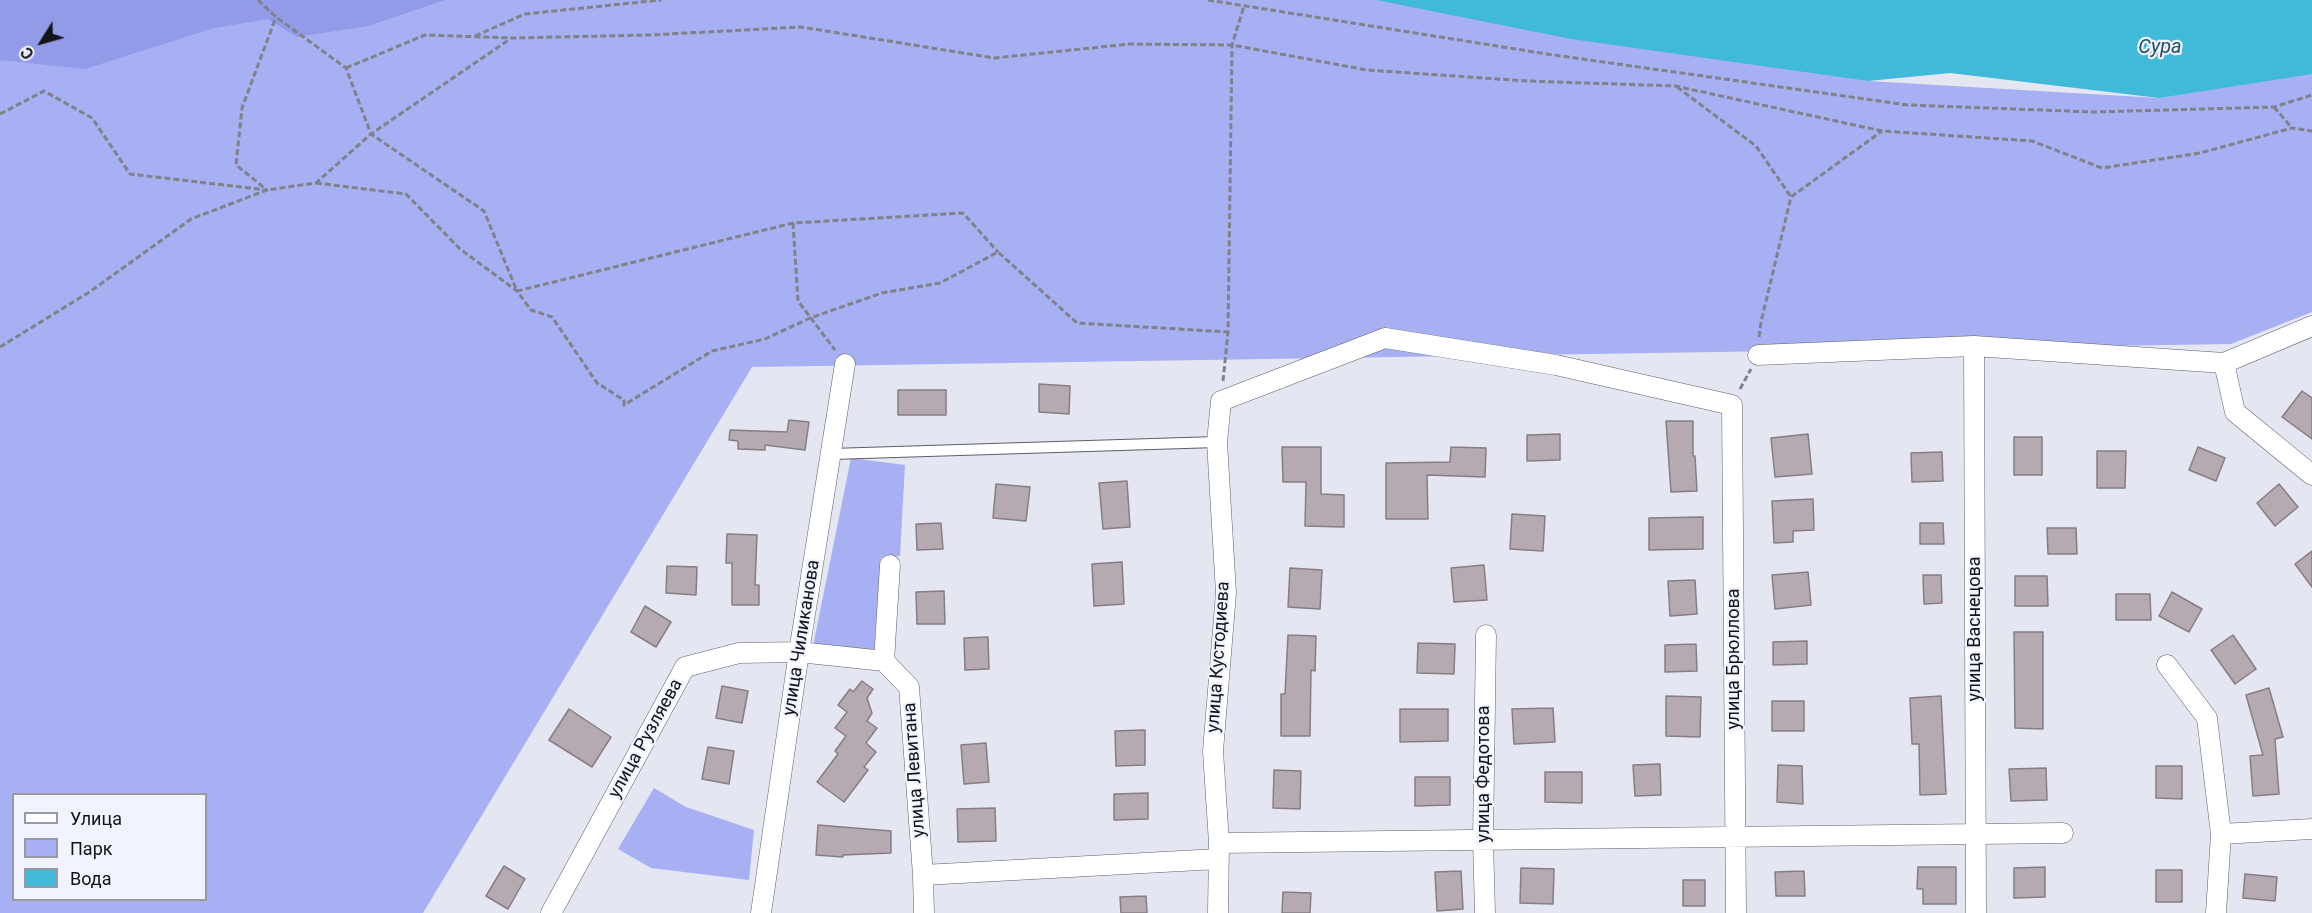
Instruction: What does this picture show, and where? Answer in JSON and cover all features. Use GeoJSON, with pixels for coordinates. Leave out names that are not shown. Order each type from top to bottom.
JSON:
{"type":"FeatureCollection","features":[{"type":"Feature","properties":{"kind":"street"},"geometry":{"type":"LineString","coordinates":[[1758,355],[1974,346],[2224,363],[2312,326]]}},
{"type":"Feature","properties":{"kind":"street"},"geometry":{"type":"LineString","coordinates":[[1221,401],[1385,338],[1556,365],[1732,405]]}},
{"type":"Feature","properties":{"kind":"street","name":"улица Васнецова"},"geometry":{"type":"LineString","coordinates":[[1974,346],[1976,913]]}},
{"type":"Feature","properties":{"kind":"street"},"geometry":{"type":"LineString","coordinates":[[2224,363],[2235,412],[2312,476]]}},
{"type":"Feature","properties":{"kind":"street","name":"улица Чиликанова"},"geometry":{"type":"LineString","coordinates":[[761,913],[799,652],[845,364]]}},
{"type":"Feature","properties":{"kind":"street","name":"улица Кустодиева"},"geometry":{"type":"LineString","coordinates":[[1218,913],[1218,851],[1213,751],[1226,593],[1217,442],[1221,401]]}},
{"type":"Feature","properties":{"kind":"street","name":"улица Брюллова"},"geometry":{"type":"LineString","coordinates":[[1732,405],[1736,913]]}},
{"type":"Feature","properties":{"kind":"street"},"geometry":{"type":"LineString","coordinates":[[884,661],[890,565]]}},
{"type":"Feature","properties":{"kind":"street","name":"улица Федотова"},"geometry":{"type":"LineString","coordinates":[[1485,913],[1483,839],[1486,635]]}},
{"type":"Feature","properties":{"kind":"street","name":"улица Рузляева"},"geometry":{"type":"LineString","coordinates":[[551,913],[685,667],[740,653],[799,652],[884,661]]}},
{"type":"Feature","properties":{"kind":"street","name":"улица Левитана"},"geometry":{"type":"LineString","coordinates":[[884,661],[909,687],[924,913]]}},
{"type":"Feature","properties":{"kind":"street"},"geometry":{"type":"LineString","coordinates":[[2167,665],[2207,718],[2221,834],[2216,913]]}},
{"type":"Feature","properties":{"kind":"street"},"geometry":{"type":"LineString","coordinates":[[2221,834],[2312,830]]}},
{"type":"Feature","properties":{"kind":"street"},"geometry":{"type":"LineString","coordinates":[[923,875],[1218,851],[1483,839],[2063,833]]}},
{"type":"Feature","properties":{"kind":"lane"},"geometry":{"type":"LineString","coordinates":[[831,454],[1217,442]]}},
{"type":"Feature","properties":{"kind":"path"},"geometry":{"type":"LineString","coordinates":[[258,0],[276,17],[346,68],[371,134],[484,211],[517,291],[531,310],[552,317],[597,383],[624,400],[624,405],[712,351],[765,339],[810,318],[882,293],[940,283],[998,252]]}},
{"type":"Feature","properties":{"kind":"path"},"geometry":{"type":"LineString","coordinates":[[474,37],[525,14],[661,0]]}},
{"type":"Feature","properties":{"kind":"path"},"geometry":{"type":"LineString","coordinates":[[1208,0],[1547,54],[1908,105],[2095,112],[2274,107],[2312,95]]}},
{"type":"Feature","properties":{"kind":"path"},"geometry":{"type":"LineString","coordinates":[[1221,401],[1228,332],[1232,45],[1244,6]]}},
{"type":"Feature","properties":{"kind":"path"},"geometry":{"type":"LineString","coordinates":[[267,190],[236,165],[242,108],[276,17]]}},
{"type":"Feature","properties":{"kind":"path"},"geometry":{"type":"LineString","coordinates":[[346,68],[425,35],[512,38],[650,35],[801,27],[994,58],[1130,44],[1232,45],[1367,70],[1527,81],[1675,86],[1882,131],[2032,141],[2102,168],[2200,153],[2292,128],[2312,131]]}},
{"type":"Feature","properties":{"kind":"path"},"geometry":{"type":"LineString","coordinates":[[316,183],[371,134],[512,38]]}},
{"type":"Feature","properties":{"kind":"path"},"geometry":{"type":"LineString","coordinates":[[1675,86],[1756,146],[1791,197]]}},
{"type":"Feature","properties":{"kind":"path"},"geometry":{"type":"LineString","coordinates":[[0,114],[44,91],[92,118],[130,174],[267,190]]}},
{"type":"Feature","properties":{"kind":"path"},"geometry":{"type":"LineString","coordinates":[[2274,107],[2292,128]]}},
{"type":"Feature","properties":{"kind":"path"},"geometry":{"type":"LineString","coordinates":[[1732,405],[1758,355],[1761,322],[1791,197],[1882,131]]}},
{"type":"Feature","properties":{"kind":"path"},"geometry":{"type":"LineString","coordinates":[[0,347],[91,291],[191,219],[267,190],[316,183],[406,194],[460,249],[517,291]]}},
{"type":"Feature","properties":{"kind":"path"},"geometry":{"type":"LineString","coordinates":[[517,291],[793,224],[963,213],[998,252],[1077,323],[1228,332]]}},
{"type":"Feature","properties":{"kind":"path"},"geometry":{"type":"LineString","coordinates":[[793,224],[798,300],[845,364]]}},
{"type":"Feature","properties":{"kind":"green space"},"geometry":{"type":"Polygon","coordinates":[[[354,0],[1407,0],[1868,81],[2159,98],[2312,65],[2312,312],[2231,344],[752,367],[423,913],[0,913],[0,44],[354,0]]]}},
{"type":"Feature","properties":{"kind":"green space"},"geometry":{"type":"Polygon","coordinates":[[[851,458],[905,465],[900,556],[881,558],[874,652],[813,646],[851,458]]]}},
{"type":"Feature","properties":{"kind":"green space"},"geometry":{"type":"Polygon","coordinates":[[[654,788],[686,807],[754,830],[749,880],[651,868],[618,849],[654,788]]]}},
{"type":"Feature","properties":{"kind":"shaded area"},"geometry":{"type":"Polygon","coordinates":[[[0,0],[445,0],[368,26],[297,37],[268,19],[214,28],[85,69],[0,60],[0,0]]]}},
{"type":"Feature","properties":{"kind":"water","name":"Сура"},"geometry":{"type":"Polygon","coordinates":[[[1376,0],[2312,0],[2312,74],[2159,98],[1950,73],[1868,81],[1571,39],[1376,0]]]}},
{"type":"Feature","properties":{"kind":"building"},"geometry":{"type":"Polygon","coordinates":[[[1039,384],[1070,386],[1069,414],[1039,412],[1039,384]]]}},
{"type":"Feature","properties":{"kind":"building"},"geometry":{"type":"Polygon","coordinates":[[[898,390],[946,390],[946,415],[898,415],[898,390]]]}},
{"type":"Feature","properties":{"kind":"building"},"geometry":{"type":"Polygon","coordinates":[[[2302,391],[2312,398],[2312,439],[2282,417],[2302,391]]]}},
{"type":"Feature","properties":{"kind":"building"},"geometry":{"type":"Polygon","coordinates":[[[789,420],[809,422],[805,450],[765,445],[765,450],[738,449],[738,441],[729,440],[730,430],[787,432],[789,420]]]}},
{"type":"Feature","properties":{"kind":"building"},"geometry":{"type":"Polygon","coordinates":[[[1666,421],[1693,421],[1693,456],[1695,456],[1697,491],[1671,492],[1666,421]]]}},
{"type":"Feature","properties":{"kind":"building"},"geometry":{"type":"Polygon","coordinates":[[[1560,434],[1560,460],[1527,461],[1527,435],[1560,434]]]}},
{"type":"Feature","properties":{"kind":"building"},"geometry":{"type":"Polygon","coordinates":[[[1808,434],[1812,474],[1775,477],[1771,438],[1808,434]]]}},
{"type":"Feature","properties":{"kind":"building"},"geometry":{"type":"Polygon","coordinates":[[[2014,437],[2042,437],[2042,475],[2014,475],[2014,437]]]}},
{"type":"Feature","properties":{"kind":"building"},"geometry":{"type":"Polygon","coordinates":[[[1282,447],[1321,447],[1321,494],[1344,495],[1344,527],[1305,526],[1306,482],[1283,482],[1282,447]]]}},
{"type":"Feature","properties":{"kind":"building"},"geometry":{"type":"Polygon","coordinates":[[[1451,447],[1486,448],[1485,477],[1427,475],[1428,519],[1386,519],[1386,463],[1450,462],[1451,447]]]}},
{"type":"Feature","properties":{"kind":"building"},"geometry":{"type":"Polygon","coordinates":[[[2198,447],[2225,458],[2216,481],[2189,470],[2198,447]]]}},
{"type":"Feature","properties":{"kind":"building"},"geometry":{"type":"Polygon","coordinates":[[[2097,451],[2126,451],[2125,488],[2097,488],[2097,451]]]}},
{"type":"Feature","properties":{"kind":"building"},"geometry":{"type":"Polygon","coordinates":[[[1942,452],[1943,481],[1912,482],[1911,453],[1942,452]]]}},
{"type":"Feature","properties":{"kind":"building"},"geometry":{"type":"Polygon","coordinates":[[[1127,481],[1130,527],[1103,529],[1099,483],[1127,481]]]}},
{"type":"Feature","properties":{"kind":"building"},"geometry":{"type":"Polygon","coordinates":[[[996,484],[1030,487],[1026,521],[993,518],[996,484]]]}},
{"type":"Feature","properties":{"kind":"building"},"geometry":{"type":"Polygon","coordinates":[[[2279,484],[2298,507],[2275,526],[2257,503],[2279,484]]]}},
{"type":"Feature","properties":{"kind":"building"},"geometry":{"type":"Polygon","coordinates":[[[1813,499],[1814,530],[1793,531],[1793,542],[1774,543],[1772,501],[1813,499]]]}},
{"type":"Feature","properties":{"kind":"building"},"geometry":{"type":"Polygon","coordinates":[[[1512,514],[1545,516],[1543,551],[1510,549],[1512,514]]]}},
{"type":"Feature","properties":{"kind":"building"},"geometry":{"type":"Polygon","coordinates":[[[1703,517],[1703,549],[1649,550],[1649,518],[1703,517]]]}},
{"type":"Feature","properties":{"kind":"building"},"geometry":{"type":"Polygon","coordinates":[[[941,523],[943,549],[917,550],[916,524],[941,523]]]}},
{"type":"Feature","properties":{"kind":"building"},"geometry":{"type":"Polygon","coordinates":[[[1920,523],[1943,523],[1944,544],[1920,544],[1920,523]]]}},
{"type":"Feature","properties":{"kind":"building"},"geometry":{"type":"Polygon","coordinates":[[[2047,528],[2076,528],[2077,554],[2048,554],[2047,528]]]}},
{"type":"Feature","properties":{"kind":"building"},"geometry":{"type":"Polygon","coordinates":[[[727,534],[757,535],[755,585],[759,585],[759,605],[732,605],[732,563],[726,563],[727,534]]]}},
{"type":"Feature","properties":{"kind":"building"},"geometry":{"type":"Polygon","coordinates":[[[2312,551],[2312,587],[2295,564],[2312,551]]]}},
{"type":"Feature","properties":{"kind":"building"},"geometry":{"type":"Polygon","coordinates":[[[1122,562],[1124,604],[1094,606],[1092,564],[1122,562]]]}},
{"type":"Feature","properties":{"kind":"building"},"geometry":{"type":"Polygon","coordinates":[[[1484,565],[1487,600],[1454,602],[1451,568],[1484,565]]]}},
{"type":"Feature","properties":{"kind":"building"},"geometry":{"type":"Polygon","coordinates":[[[667,566],[697,567],[696,595],[666,593],[667,566]]]}},
{"type":"Feature","properties":{"kind":"building"},"geometry":{"type":"Polygon","coordinates":[[[1290,568],[1322,570],[1320,609],[1288,607],[1290,568]]]}},
{"type":"Feature","properties":{"kind":"building"},"geometry":{"type":"Polygon","coordinates":[[[1808,572],[1811,605],[1775,609],[1772,575],[1808,572]]]}},
{"type":"Feature","properties":{"kind":"building"},"geometry":{"type":"Polygon","coordinates":[[[1923,575],[1941,575],[1942,603],[1924,604],[1923,575]]]}},
{"type":"Feature","properties":{"kind":"building"},"geometry":{"type":"Polygon","coordinates":[[[2015,576],[2047,576],[2048,606],[2015,606],[2015,576]]]}},
{"type":"Feature","properties":{"kind":"building"},"geometry":{"type":"Polygon","coordinates":[[[1695,580],[1697,614],[1670,616],[1668,581],[1695,580]]]}},
{"type":"Feature","properties":{"kind":"building"},"geometry":{"type":"Polygon","coordinates":[[[944,591],[945,624],[917,624],[916,592],[944,591]]]}},
{"type":"Feature","properties":{"kind":"building"},"geometry":{"type":"Polygon","coordinates":[[[2172,592],[2202,609],[2189,632],[2159,616],[2172,592]]]}},
{"type":"Feature","properties":{"kind":"building"},"geometry":{"type":"Polygon","coordinates":[[[2116,594],[2150,594],[2151,620],[2116,620],[2116,594]]]}},
{"type":"Feature","properties":{"kind":"building"},"geometry":{"type":"Polygon","coordinates":[[[645,606],[671,622],[656,647],[631,632],[645,606]]]}},
{"type":"Feature","properties":{"kind":"building"},"geometry":{"type":"Polygon","coordinates":[[[2014,632],[2043,632],[2043,729],[2015,728],[2014,632]]]}},
{"type":"Feature","properties":{"kind":"building"},"geometry":{"type":"Polygon","coordinates":[[[1288,635],[1316,636],[1315,671],[1311,670],[1310,736],[1281,736],[1281,694],[1285,694],[1288,635]]]}},
{"type":"Feature","properties":{"kind":"building"},"geometry":{"type":"Polygon","coordinates":[[[2233,635],[2256,669],[2235,684],[2211,650],[2233,635]]]}},
{"type":"Feature","properties":{"kind":"building"},"geometry":{"type":"Polygon","coordinates":[[[988,637],[989,669],[965,670],[964,638],[988,637]]]}},
{"type":"Feature","properties":{"kind":"building"},"geometry":{"type":"Polygon","coordinates":[[[1807,641],[1807,664],[1773,665],[1773,642],[1807,641]]]}},
{"type":"Feature","properties":{"kind":"building"},"geometry":{"type":"Polygon","coordinates":[[[1418,643],[1455,644],[1454,674],[1417,673],[1418,643]]]}},
{"type":"Feature","properties":{"kind":"building"},"geometry":{"type":"Polygon","coordinates":[[[1696,644],[1697,671],[1665,672],[1665,645],[1696,644]]]}},
{"type":"Feature","properties":{"kind":"building"},"geometry":{"type":"Polygon","coordinates":[[[862,681],[873,689],[867,698],[872,713],[867,721],[877,728],[866,743],[876,752],[864,767],[868,770],[844,802],[817,782],[838,754],[835,751],[846,736],[835,728],[847,712],[838,705],[850,689],[853,692],[862,681]]]}},
{"type":"Feature","properties":{"kind":"building"},"geometry":{"type":"Polygon","coordinates":[[[722,686],[748,691],[742,723],[716,718],[722,686]]]}},
{"type":"Feature","properties":{"kind":"building"},"geometry":{"type":"Polygon","coordinates":[[[2269,688],[2283,737],[2275,739],[2279,794],[2253,796],[2250,756],[2263,755],[2246,695],[2269,688]]]}},
{"type":"Feature","properties":{"kind":"building"},"geometry":{"type":"Polygon","coordinates":[[[1666,696],[1701,697],[1700,737],[1666,736],[1666,696]]]}},
{"type":"Feature","properties":{"kind":"building"},"geometry":{"type":"Polygon","coordinates":[[[1941,696],[1946,794],[1920,795],[1919,744],[1912,744],[1910,698],[1941,696]]]}},
{"type":"Feature","properties":{"kind":"building"},"geometry":{"type":"Polygon","coordinates":[[[1772,701],[1804,701],[1804,731],[1772,731],[1772,701]]]}},
{"type":"Feature","properties":{"kind":"building"},"geometry":{"type":"Polygon","coordinates":[[[1553,708],[1555,742],[1514,744],[1512,709],[1553,708]]]}},
{"type":"Feature","properties":{"kind":"building"},"geometry":{"type":"Polygon","coordinates":[[[569,709],[611,737],[592,767],[549,740],[569,709]]]}},
{"type":"Feature","properties":{"kind":"building"},"geometry":{"type":"Polygon","coordinates":[[[1400,709],[1448,709],[1448,741],[1400,742],[1400,709]]]}},
{"type":"Feature","properties":{"kind":"building"},"geometry":{"type":"Polygon","coordinates":[[[1145,730],[1145,765],[1116,766],[1115,731],[1145,730]]]}},
{"type":"Feature","properties":{"kind":"building"},"geometry":{"type":"Polygon","coordinates":[[[986,743],[989,782],[964,784],[961,745],[986,743]]]}},
{"type":"Feature","properties":{"kind":"building"},"geometry":{"type":"Polygon","coordinates":[[[708,747],[734,751],[729,784],[702,779],[708,747]]]}},
{"type":"Feature","properties":{"kind":"building"},"geometry":{"type":"Polygon","coordinates":[[[1660,764],[1661,795],[1635,796],[1633,765],[1660,764]]]}},
{"type":"Feature","properties":{"kind":"building"},"geometry":{"type":"Polygon","coordinates":[[[1778,765],[1802,766],[1803,804],[1777,802],[1778,765]]]}},
{"type":"Feature","properties":{"kind":"building"},"geometry":{"type":"Polygon","coordinates":[[[2156,766],[2182,766],[2182,799],[2156,798],[2156,766]]]}},
{"type":"Feature","properties":{"kind":"building"},"geometry":{"type":"Polygon","coordinates":[[[2046,768],[2047,800],[2011,801],[2009,769],[2046,768]]]}},
{"type":"Feature","properties":{"kind":"building"},"geometry":{"type":"Polygon","coordinates":[[[1274,770],[1301,771],[1300,809],[1273,808],[1274,770]]]}},
{"type":"Feature","properties":{"kind":"building"},"geometry":{"type":"Polygon","coordinates":[[[1545,772],[1582,772],[1582,803],[1545,802],[1545,772]]]}},
{"type":"Feature","properties":{"kind":"building"},"geometry":{"type":"Polygon","coordinates":[[[1415,777],[1450,777],[1450,805],[1415,806],[1415,777]]]}},
{"type":"Feature","properties":{"kind":"building"},"geometry":{"type":"Polygon","coordinates":[[[1148,793],[1148,819],[1114,820],[1114,794],[1148,793]]]}},
{"type":"Feature","properties":{"kind":"building"},"geometry":{"type":"Polygon","coordinates":[[[995,808],[996,841],[958,842],[957,809],[995,808]]]}},
{"type":"Feature","properties":{"kind":"building"},"geometry":{"type":"Polygon","coordinates":[[[818,825],[891,831],[891,853],[843,855],[843,857],[816,855],[818,825]]]}},
{"type":"Feature","properties":{"kind":"building"},"geometry":{"type":"Polygon","coordinates":[[[504,866],[525,879],[508,909],[486,896],[504,866]]]}},
{"type":"Feature","properties":{"kind":"building"},"geometry":{"type":"Polygon","coordinates":[[[1918,867],[1956,867],[1956,904],[1923,904],[1923,889],[1917,889],[1918,867]]]}},
{"type":"Feature","properties":{"kind":"building"},"geometry":{"type":"Polygon","coordinates":[[[2045,867],[2045,897],[2014,898],[2014,868],[2045,867]]]}},
{"type":"Feature","properties":{"kind":"building"},"geometry":{"type":"Polygon","coordinates":[[[1521,868],[1554,869],[1553,904],[1520,903],[1521,868]]]}},
{"type":"Feature","properties":{"kind":"building"},"geometry":{"type":"Polygon","coordinates":[[[2156,870],[2182,870],[2182,902],[2156,902],[2156,870]]]}},
{"type":"Feature","properties":{"kind":"building"},"geometry":{"type":"Polygon","coordinates":[[[1461,871],[1463,909],[1437,911],[1435,872],[1461,871]]]}},
{"type":"Feature","properties":{"kind":"building"},"geometry":{"type":"Polygon","coordinates":[[[1804,871],[1805,896],[1776,896],[1775,872],[1804,871]]]}},
{"type":"Feature","properties":{"kind":"building"},"geometry":{"type":"Polygon","coordinates":[[[2245,874],[2277,877],[2275,901],[2243,898],[2245,874]]]}},
{"type":"Feature","properties":{"kind":"building"},"geometry":{"type":"Polygon","coordinates":[[[1683,880],[1705,880],[1705,906],[1683,906],[1683,880]]]}},
{"type":"Feature","properties":{"kind":"building"},"geometry":{"type":"Polygon","coordinates":[[[1283,892],[1311,893],[1310,913],[1282,913],[1283,892]]]}},
{"type":"Feature","properties":{"kind":"building"},"geometry":{"type":"Polygon","coordinates":[[[1146,896],[1147,913],[1121,913],[1120,897],[1146,896]]]}}]}
